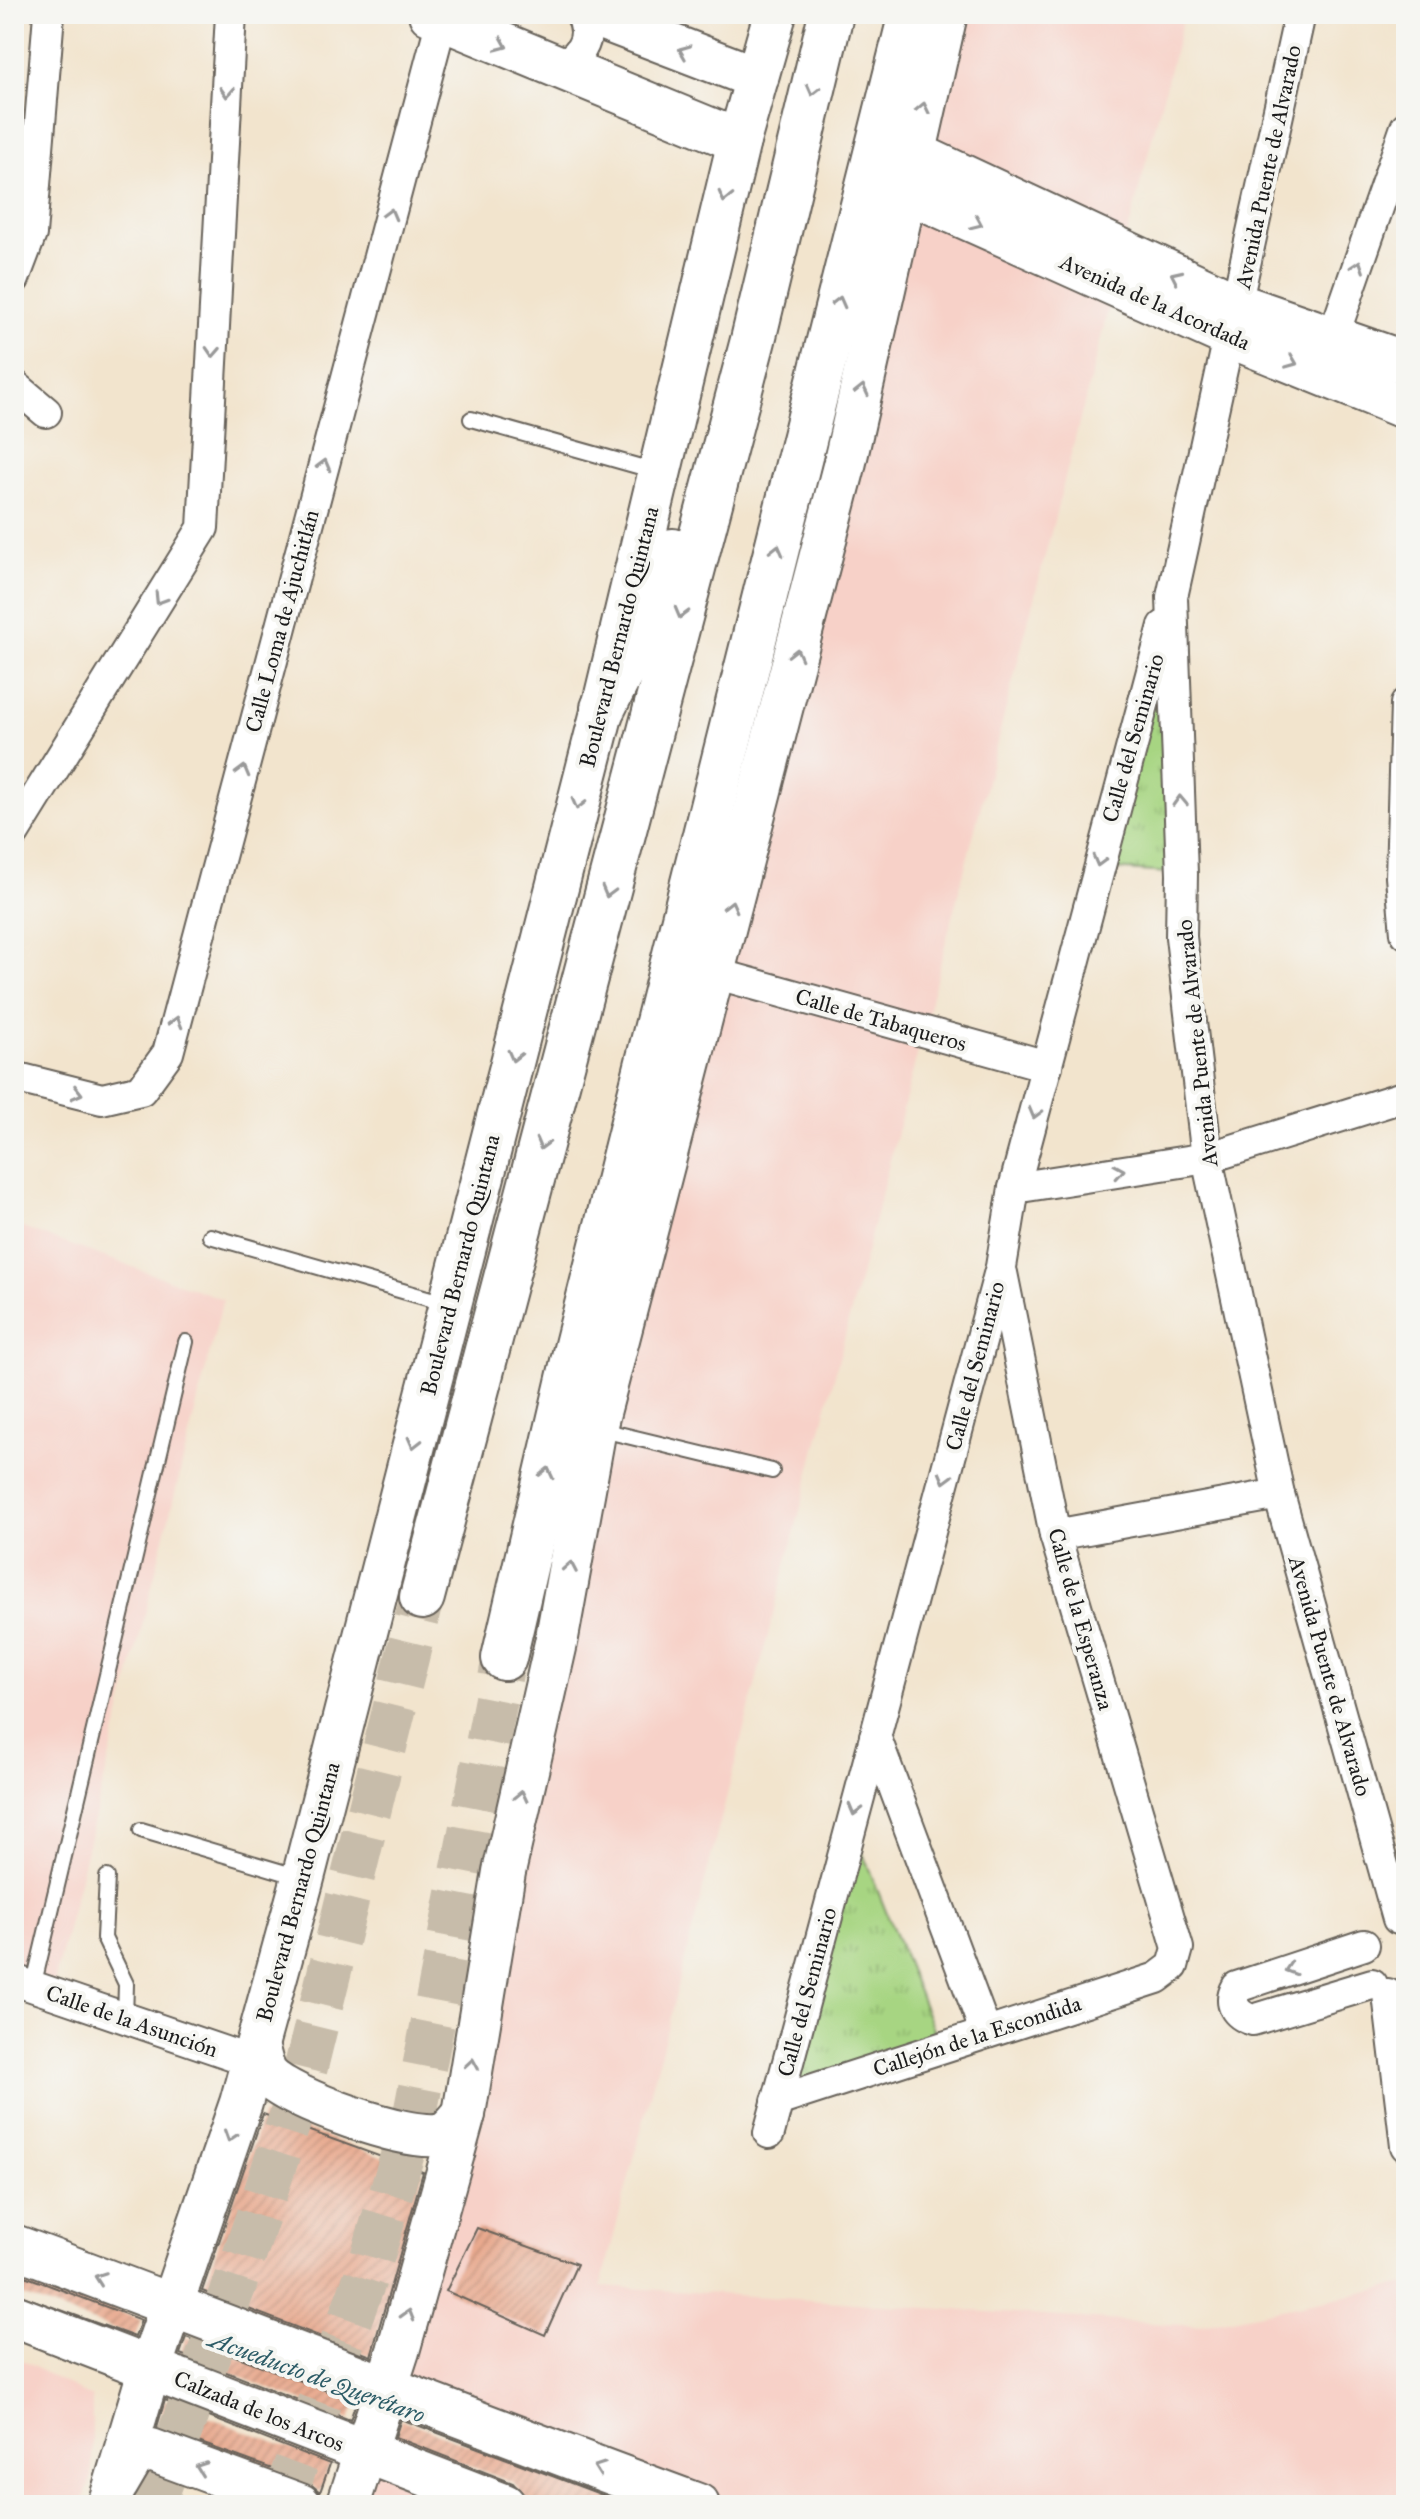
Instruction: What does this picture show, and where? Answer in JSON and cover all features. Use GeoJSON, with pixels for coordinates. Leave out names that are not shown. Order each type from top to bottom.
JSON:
{"type":"FeatureCollection","features":[{"type":"Feature","properties":{"kind":"highway"},"geometry":{"type":"LineString","coordinates":[[422,1597],[753,340],[831,14]]}},
{"type":"Feature","properties":{"kind":"highway"},"geometry":{"type":"LineString","coordinates":[[504,1658],[575,1353],[911,14]]}},
{"type":"Feature","properties":{"kind":"highway"},"geometry":{"type":"LineString","coordinates":[[603,708],[645,625],[753,340]]}},
{"type":"Feature","properties":{"kind":"highway"},"geometry":{"type":"LineString","coordinates":[[611,1362],[620,1252],[726,811],[724,762]]}},
{"type":"Feature","properties":{"kind":"main road"},"geometry":{"type":"LineString","coordinates":[[590,14],[757,78]]}},
{"type":"Feature","properties":{"kind":"main road","name":"Boulevard Bernardo Quintana"},"geometry":{"type":"LineString","coordinates":[[111,2498],[150,2368],[254,2053],[303,1878],[603,708],[739,141],[775,14]]}},
{"type":"Feature","properties":{"kind":"main road"},"geometry":{"type":"LineString","coordinates":[[348,2505],[367,2453],[464,2114],[504,1872],[556,1643],[595,1428],[844,466],[946,14]]}},
{"type":"Feature","properties":{"kind":"main road"},"geometry":{"type":"LineString","coordinates":[[436,16],[553,67],[739,141]]}},
{"type":"Feature","properties":{"kind":"main road","name":"Avenida de la Acordada"},"geometry":{"type":"LineString","coordinates":[[910,172],[1235,321],[1406,408]]}},
{"type":"Feature","properties":{"kind":"main road","name":"Avenida de la Acordada"},"geometry":{"type":"LineString","coordinates":[[1235,321],[1332,340],[1406,363]]}},
{"type":"Feature","properties":{"kind":"main road"},"geometry":{"type":"LineString","coordinates":[[254,2053],[266,2074],[286,2090],[333,2111],[422,2138],[445,2134],[464,2114]]}},
{"type":"Feature","properties":{"kind":"main road"},"geometry":{"type":"LineString","coordinates":[[14,2246],[384,2389],[698,2505]]}},
{"type":"Feature","properties":{"kind":"main road","name":"Calzada de los Arcos"},"geometry":{"type":"LineString","coordinates":[[14,2316],[504,2505]]}},
{"type":"Feature","properties":{"kind":"main road"},"geometry":{"type":"LineString","coordinates":[[111,2498],[134,2455],[151,2450],[300,2505]]}},
{"type":"Feature","properties":{"kind":"street"},"geometry":{"type":"LineString","coordinates":[[14,279],[31,234],[49,14]]}},
{"type":"Feature","properties":{"kind":"street"},"geometry":{"type":"LineString","coordinates":[[14,833],[203,528],[231,14]]}},
{"type":"Feature","properties":{"kind":"street"},"geometry":{"type":"LineString","coordinates":[[553,67],[575,58],[583,49],[587,36],[581,14]]}},
{"type":"Feature","properties":{"kind":"street","name":"Avenida Puente de Alvarado"},"geometry":{"type":"LineString","coordinates":[[1300,14],[1172,597],[1182,874],[1181,937],[1207,1158],[1279,1494],[1402,1919]]}},
{"type":"Feature","properties":{"kind":"street","name":"Calle Loma de Ajuchitlán"},"geometry":{"type":"LineString","coordinates":[[14,1077],[102,1099],[141,1090],[168,1053],[436,16]]}},
{"type":"Feature","properties":{"kind":"street"},"geometry":{"type":"LineString","coordinates":[[1332,340],[1406,127]]}},
{"type":"Feature","properties":{"kind":"street"},"geometry":{"type":"LineString","coordinates":[[14,385],[46,412]]}},
{"type":"Feature","properties":{"kind":"street","name":"Calle del Seminario"},"geometry":{"type":"LineString","coordinates":[[769,2133],[1001,1267],[1014,1188],[1097,868],[1172,597]]}},
{"type":"Feature","properties":{"kind":"street"},"geometry":{"type":"LineString","coordinates":[[1406,704],[1401,877],[1406,933]]}},
{"type":"Feature","properties":{"kind":"street","name":"Calle de Tabaqueros"},"geometry":{"type":"LineString","coordinates":[[714,973],[1047,1066]]}},
{"type":"Feature","properties":{"kind":"street"},"geometry":{"type":"LineString","coordinates":[[1014,1188],[1207,1158],[1406,1096]]}},
{"type":"Feature","properties":{"kind":"street","name":"Calle de la Esperanza"},"geometry":{"type":"LineString","coordinates":[[1001,1267],[1055,1535],[1178,1948],[1173,1966]]}},
{"type":"Feature","properties":{"kind":"street"},"geometry":{"type":"LineString","coordinates":[[1055,1535],[1279,1494]]}},
{"type":"Feature","properties":{"kind":"street"},"geometry":{"type":"LineString","coordinates":[[875,1736],[986,2033]]}},
{"type":"Feature","properties":{"kind":"street"},"geometry":{"type":"LineString","coordinates":[[1389,1991],[1253,2020],[1242,2017],[1233,2007],[1232,1996],[1237,1987],[1364,1945],[1383,1923],[1402,1919]]}},
{"type":"Feature","properties":{"kind":"street"},"geometry":{"type":"LineString","coordinates":[[1364,1945],[1365,1972],[1389,1991],[1406,2146]]}},
{"type":"Feature","properties":{"kind":"street","name":"Callejón de la Escondida"},"geometry":{"type":"LineString","coordinates":[[777,2101],[1157,1978],[1173,1966]]}},
{"type":"Feature","properties":{"kind":"street","name":"Calle de la Asunción"},"geometry":{"type":"LineString","coordinates":[[23,1983],[125,2019],[254,2053]]}},
{"type":"Feature","properties":{"kind":"lane"},"geometry":{"type":"LineString","coordinates":[[471,419],[659,473]]}},
{"type":"Feature","properties":{"kind":"lane"},"geometry":{"type":"LineString","coordinates":[[210,1236],[450,1304]]}},
{"type":"Feature","properties":{"kind":"lane"},"geometry":{"type":"LineString","coordinates":[[23,1983],[186,1342]]}},
{"type":"Feature","properties":{"kind":"lane"},"geometry":{"type":"LineString","coordinates":[[595,1428],[772,1471]]}},
{"type":"Feature","properties":{"kind":"lane"},"geometry":{"type":"LineString","coordinates":[[141,1830],[303,1878]]}},
{"type":"Feature","properties":{"kind":"lane"},"geometry":{"type":"LineString","coordinates":[[107,1877],[104,1938],[126,1984],[125,2019]]}},
{"type":"Feature","properties":{"kind":"shaded area"},"geometry":{"type":"Polygon","coordinates":[[[946,14],[1184,14],[601,2286],[1197,2326],[1406,2284],[1406,2505],[698,2505],[384,2389],[946,14]]]}},
{"type":"Feature","properties":{"kind":"shaded area"},"geometry":{"type":"Polygon","coordinates":[[[14,1225],[223,1299],[51,1994],[14,1975],[14,1225]]]}},
{"type":"Feature","properties":{"kind":"shaded area"},"geometry":{"type":"Polygon","coordinates":[[[14,2356],[92,2398],[92,2476],[82,2505],[14,2505],[14,2356]]]}},
{"type":"Feature","properties":{"kind":"shaded area"},"geometry":{"type":"Polygon","coordinates":[[[367,2453],[504,2505],[348,2505],[367,2453]]]}},
{"type":"Feature","properties":{"kind":"green space"},"geometry":{"type":"Polygon","coordinates":[[[1172,597],[1182,874],[1097,868],[1172,597]]]}},
{"type":"Feature","properties":{"kind":"green space"},"geometry":{"type":"Polygon","coordinates":[[[850,1821],[942,2052],[777,2101],[850,1821]]]}},
{"type":"Feature","properties":{"kind":"building"},"geometry":{"type":"Polygon","coordinates":[[[263,2114],[423,2172],[371,2356],[202,2291],[263,2114]]]}},
{"type":"Feature","properties":{"kind":"building"},"geometry":{"type":"Polygon","coordinates":[[[477,2228],[577,2264],[545,2335],[446,2291],[477,2228]]]}},
{"type":"Feature","properties":{"kind":"building"},"geometry":{"type":"Polygon","coordinates":[[[14,2272],[141,2320],[135,2337],[14,2293],[14,2272]]]}},
{"type":"Feature","properties":{"kind":"building"},"geometry":{"type":"Polygon","coordinates":[[[186,2337],[356,2402],[350,2420],[180,2354],[186,2337]]]}},
{"type":"Feature","properties":{"kind":"building"},"geometry":{"type":"Polygon","coordinates":[[[165,2400],[330,2464],[320,2492],[308,2482],[157,2427],[165,2400]]]}},
{"type":"Feature","properties":{"kind":"building"},"geometry":{"type":"Polygon","coordinates":[[[401,2419],[629,2505],[544,2505],[527,2499],[513,2483],[395,2437],[401,2419]]]}},
{"type":"Feature","properties":{"kind":"tunnel"},"geometry":{"type":"LineString","coordinates":[[153,2505],[235,2284],[302,2083],[422,1597]]}},
{"type":"Feature","properties":{"kind":"tunnel"},"geometry":{"type":"LineString","coordinates":[[281,2505],[369,2268],[416,2109],[504,1658]]}},
{"type":"Feature","properties":{"kind":"water label","name":"Acueducto de Querétaro"},"geometry":{"type":"Point","coordinates":[317,2377]}}]}
